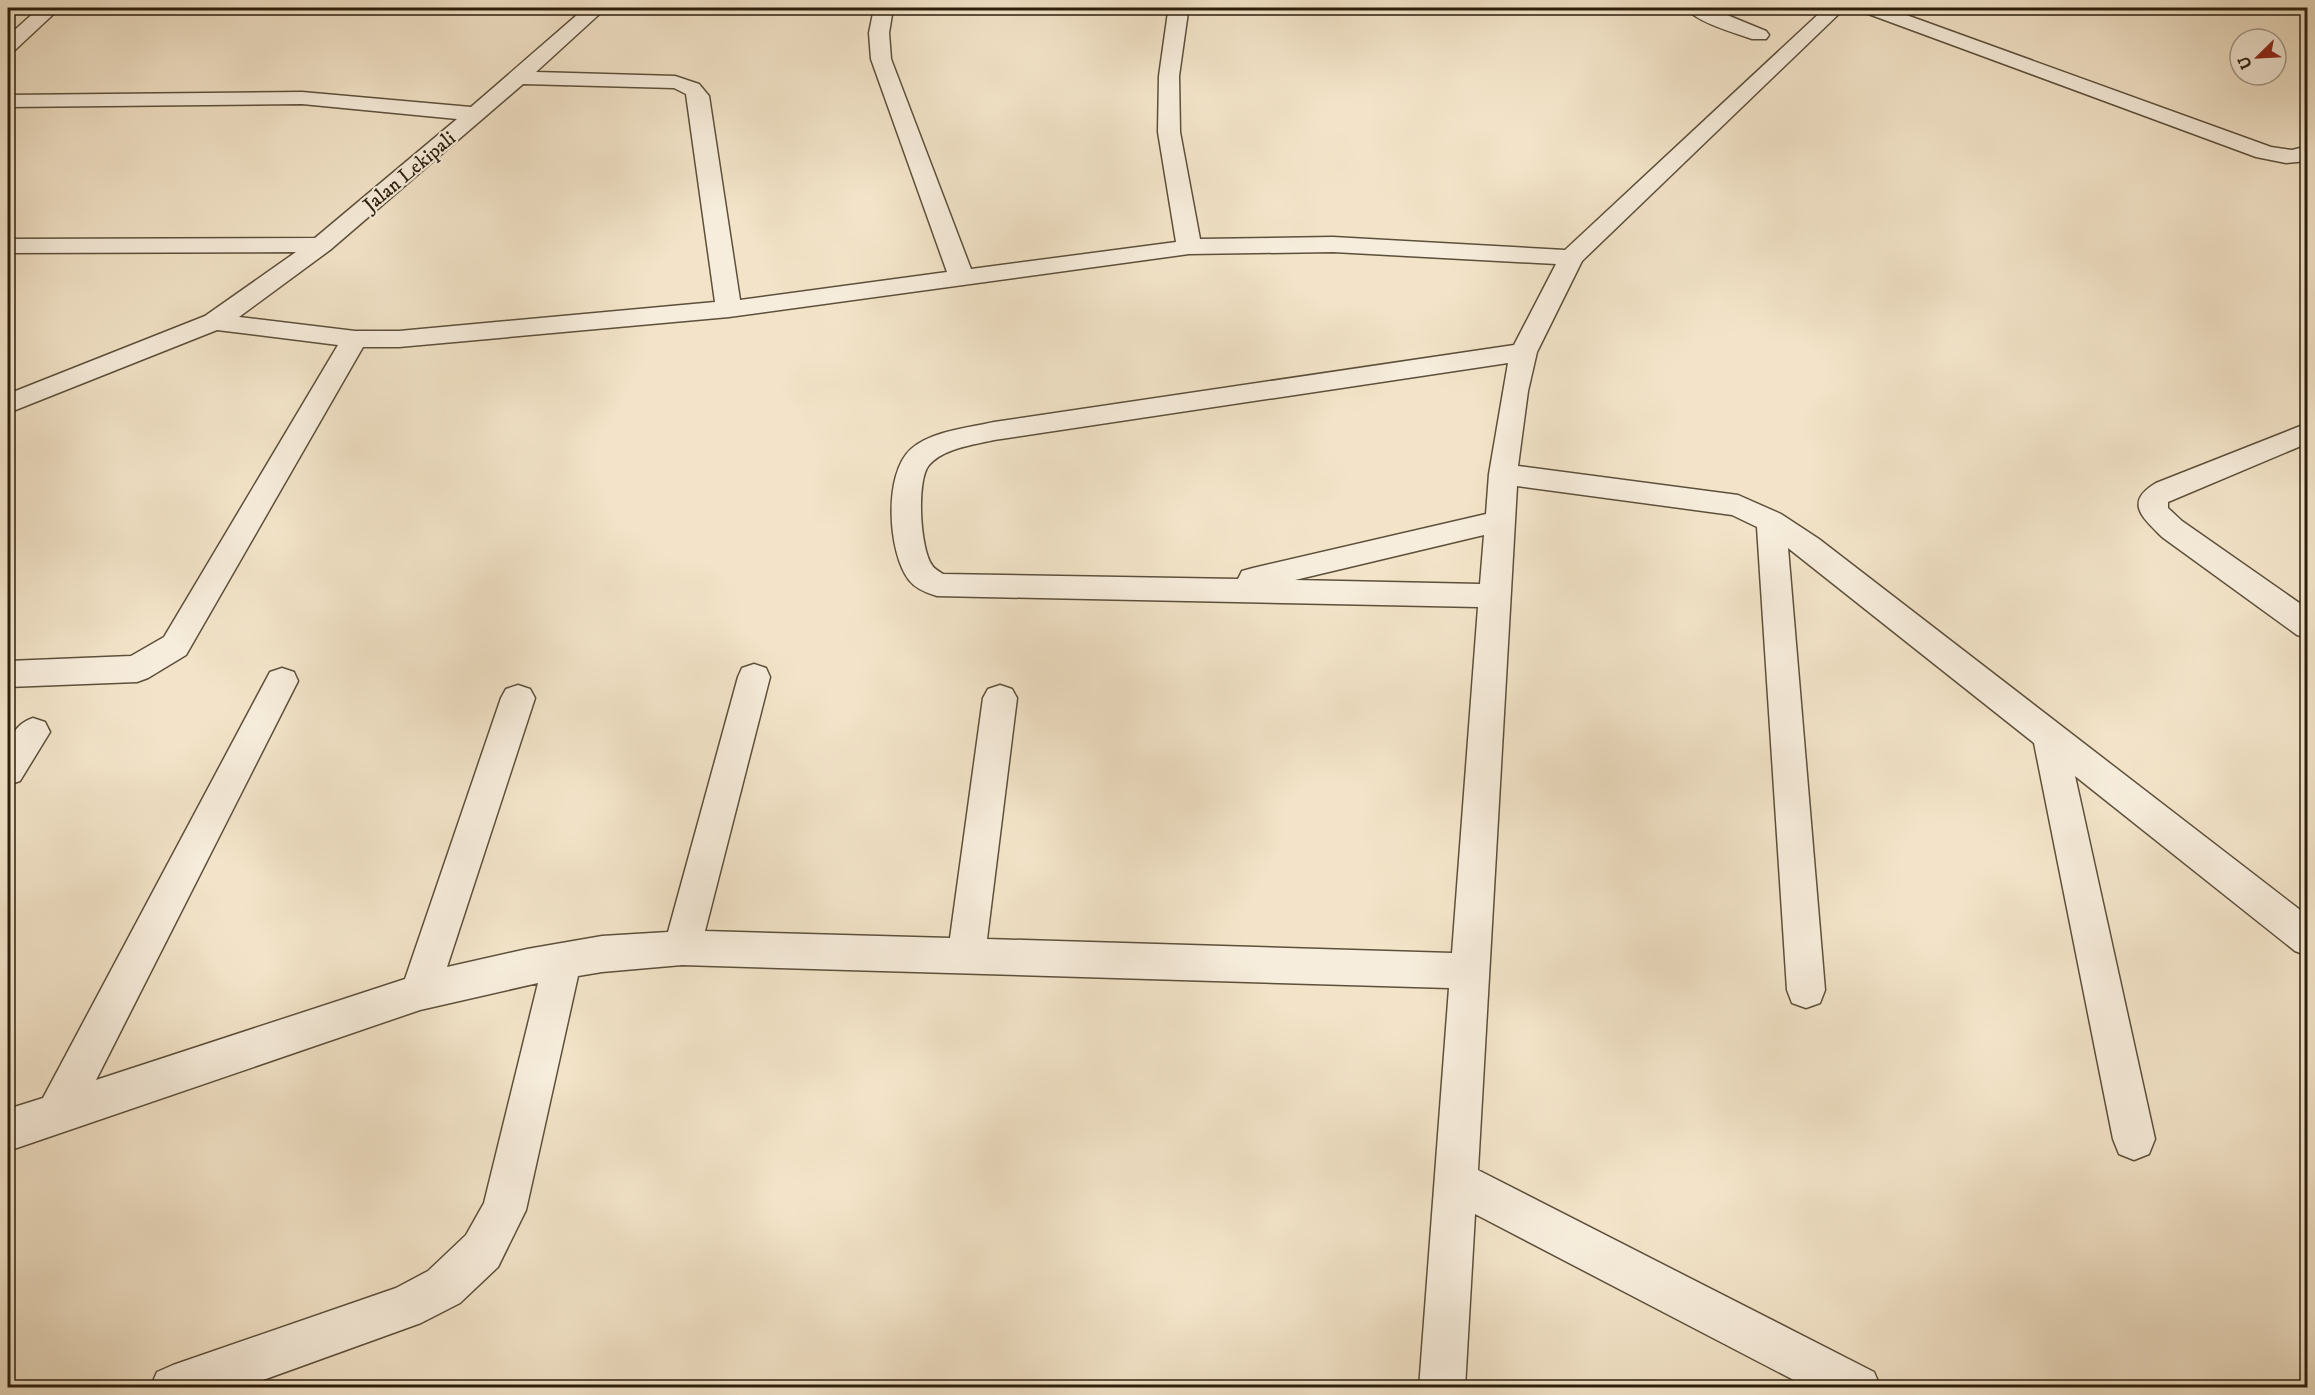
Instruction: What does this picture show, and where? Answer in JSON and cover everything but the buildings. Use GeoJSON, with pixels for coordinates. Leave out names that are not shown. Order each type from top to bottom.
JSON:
{"type":"FeatureCollection","features":[{"type":"Feature","properties":{"kind":"street"},"geometry":{"type":"LineString","coordinates":[[8,46],[50,8]]}},
{"type":"Feature","properties":{"kind":"street","name":"Jalan Lekipali"},"geometry":{"type":"LineString","coordinates":[[8,404],[214,322],[238,307],[321,245],[519,78],[597,8]]}},
{"type":"Feature","properties":{"kind":"street"},"geometry":{"type":"LineString","coordinates":[[883,8],[879,21],[878,40],[881,58],[961,276]]}},
{"type":"Feature","properties":{"kind":"street"},"geometry":{"type":"LineString","coordinates":[[1696,8],[1759,35]]}},
{"type":"Feature","properties":{"kind":"street"},"geometry":{"type":"LineString","coordinates":[[1442,1388],[1503,474],[1515,391],[1524,352],[1571,258],[1836,8]]}},
{"type":"Feature","properties":{"kind":"street"},"geometry":{"type":"LineString","coordinates":[[1870,8],[2264,152],[2286,157],[2304,156],[2307,153]]}},
{"type":"Feature","properties":{"kind":"street"},"geometry":{"type":"LineString","coordinates":[[1178,12],[1169,76],[1169,132],[1189,247]]}},
{"type":"Feature","properties":{"kind":"street"},"geometry":{"type":"LineString","coordinates":[[519,78],[675,82],[695,90],[698,96],[729,309]]}},
{"type":"Feature","properties":{"kind":"street"},"geometry":{"type":"LineString","coordinates":[[8,101],[302,99],[476,114]]}},
{"type":"Feature","properties":{"kind":"street"},"geometry":{"type":"LineString","coordinates":[[214,322],[355,339],[399,339],[729,309],[961,276],[1189,247],[1236,244],[1324,242],[1571,258]]}},
{"type":"Feature","properties":{"kind":"street"},"geometry":{"type":"LineString","coordinates":[[8,246],[321,245]]}},
{"type":"Feature","properties":{"kind":"street"},"geometry":{"type":"LineString","coordinates":[[8,674],[137,669],[175,646],[355,339]]}},
{"type":"Feature","properties":{"kind":"street"},"geometry":{"type":"LineString","coordinates":[[1495,596],[937,585],[920,574],[911,556],[907,515],[909,476],[919,458],[952,440],[994,431],[1524,352]]}},
{"type":"Feature","properties":{"kind":"street"},"geometry":{"type":"LineString","coordinates":[[2307,432],[2166,490],[2153,498],[2154,511],[2172,529],[2307,626]]}},
{"type":"Feature","properties":{"kind":"street"},"geometry":{"type":"LineString","coordinates":[[1503,474],[1738,506],[1771,521],[2049,735],[2307,939]]}},
{"type":"Feature","properties":{"kind":"street"},"geometry":{"type":"LineString","coordinates":[[1208,590],[1500,521]]}},
{"type":"Feature","properties":{"kind":"street"},"geometry":{"type":"LineString","coordinates":[[1771,521],[1806,990]]}},
{"type":"Feature","properties":{"kind":"street"},"geometry":{"type":"LineString","coordinates":[[682,948],[754,677]]}},
{"type":"Feature","properties":{"kind":"street"},"geometry":{"type":"LineString","coordinates":[[58,1112],[282,681]]}},
{"type":"Feature","properties":{"kind":"street"},"geometry":{"type":"LineString","coordinates":[[420,992],[518,698]]}},
{"type":"Feature","properties":{"kind":"street"},"geometry":{"type":"LineString","coordinates":[[966,957],[1000,698]]}},
{"type":"Feature","properties":{"kind":"street"},"geometry":{"type":"LineString","coordinates":[[8,771],[33,732]]}},
{"type":"Feature","properties":{"kind":"street"},"geometry":{"type":"LineString","coordinates":[[2049,735],[2134,1139]]}},
{"type":"Feature","properties":{"kind":"street"},"geometry":{"type":"LineString","coordinates":[[8,1130],[420,992],[602,954],[682,948],[1470,971]]}},
{"type":"Feature","properties":{"kind":"street"},"geometry":{"type":"LineString","coordinates":[[173,1388],[405,1307],[444,1287],[482,1251],[504,1210],[562,961]]}},
{"type":"Feature","properties":{"kind":"street"},"geometry":{"type":"LineString","coordinates":[[1457,1182],[1858,1388]]}}]}
